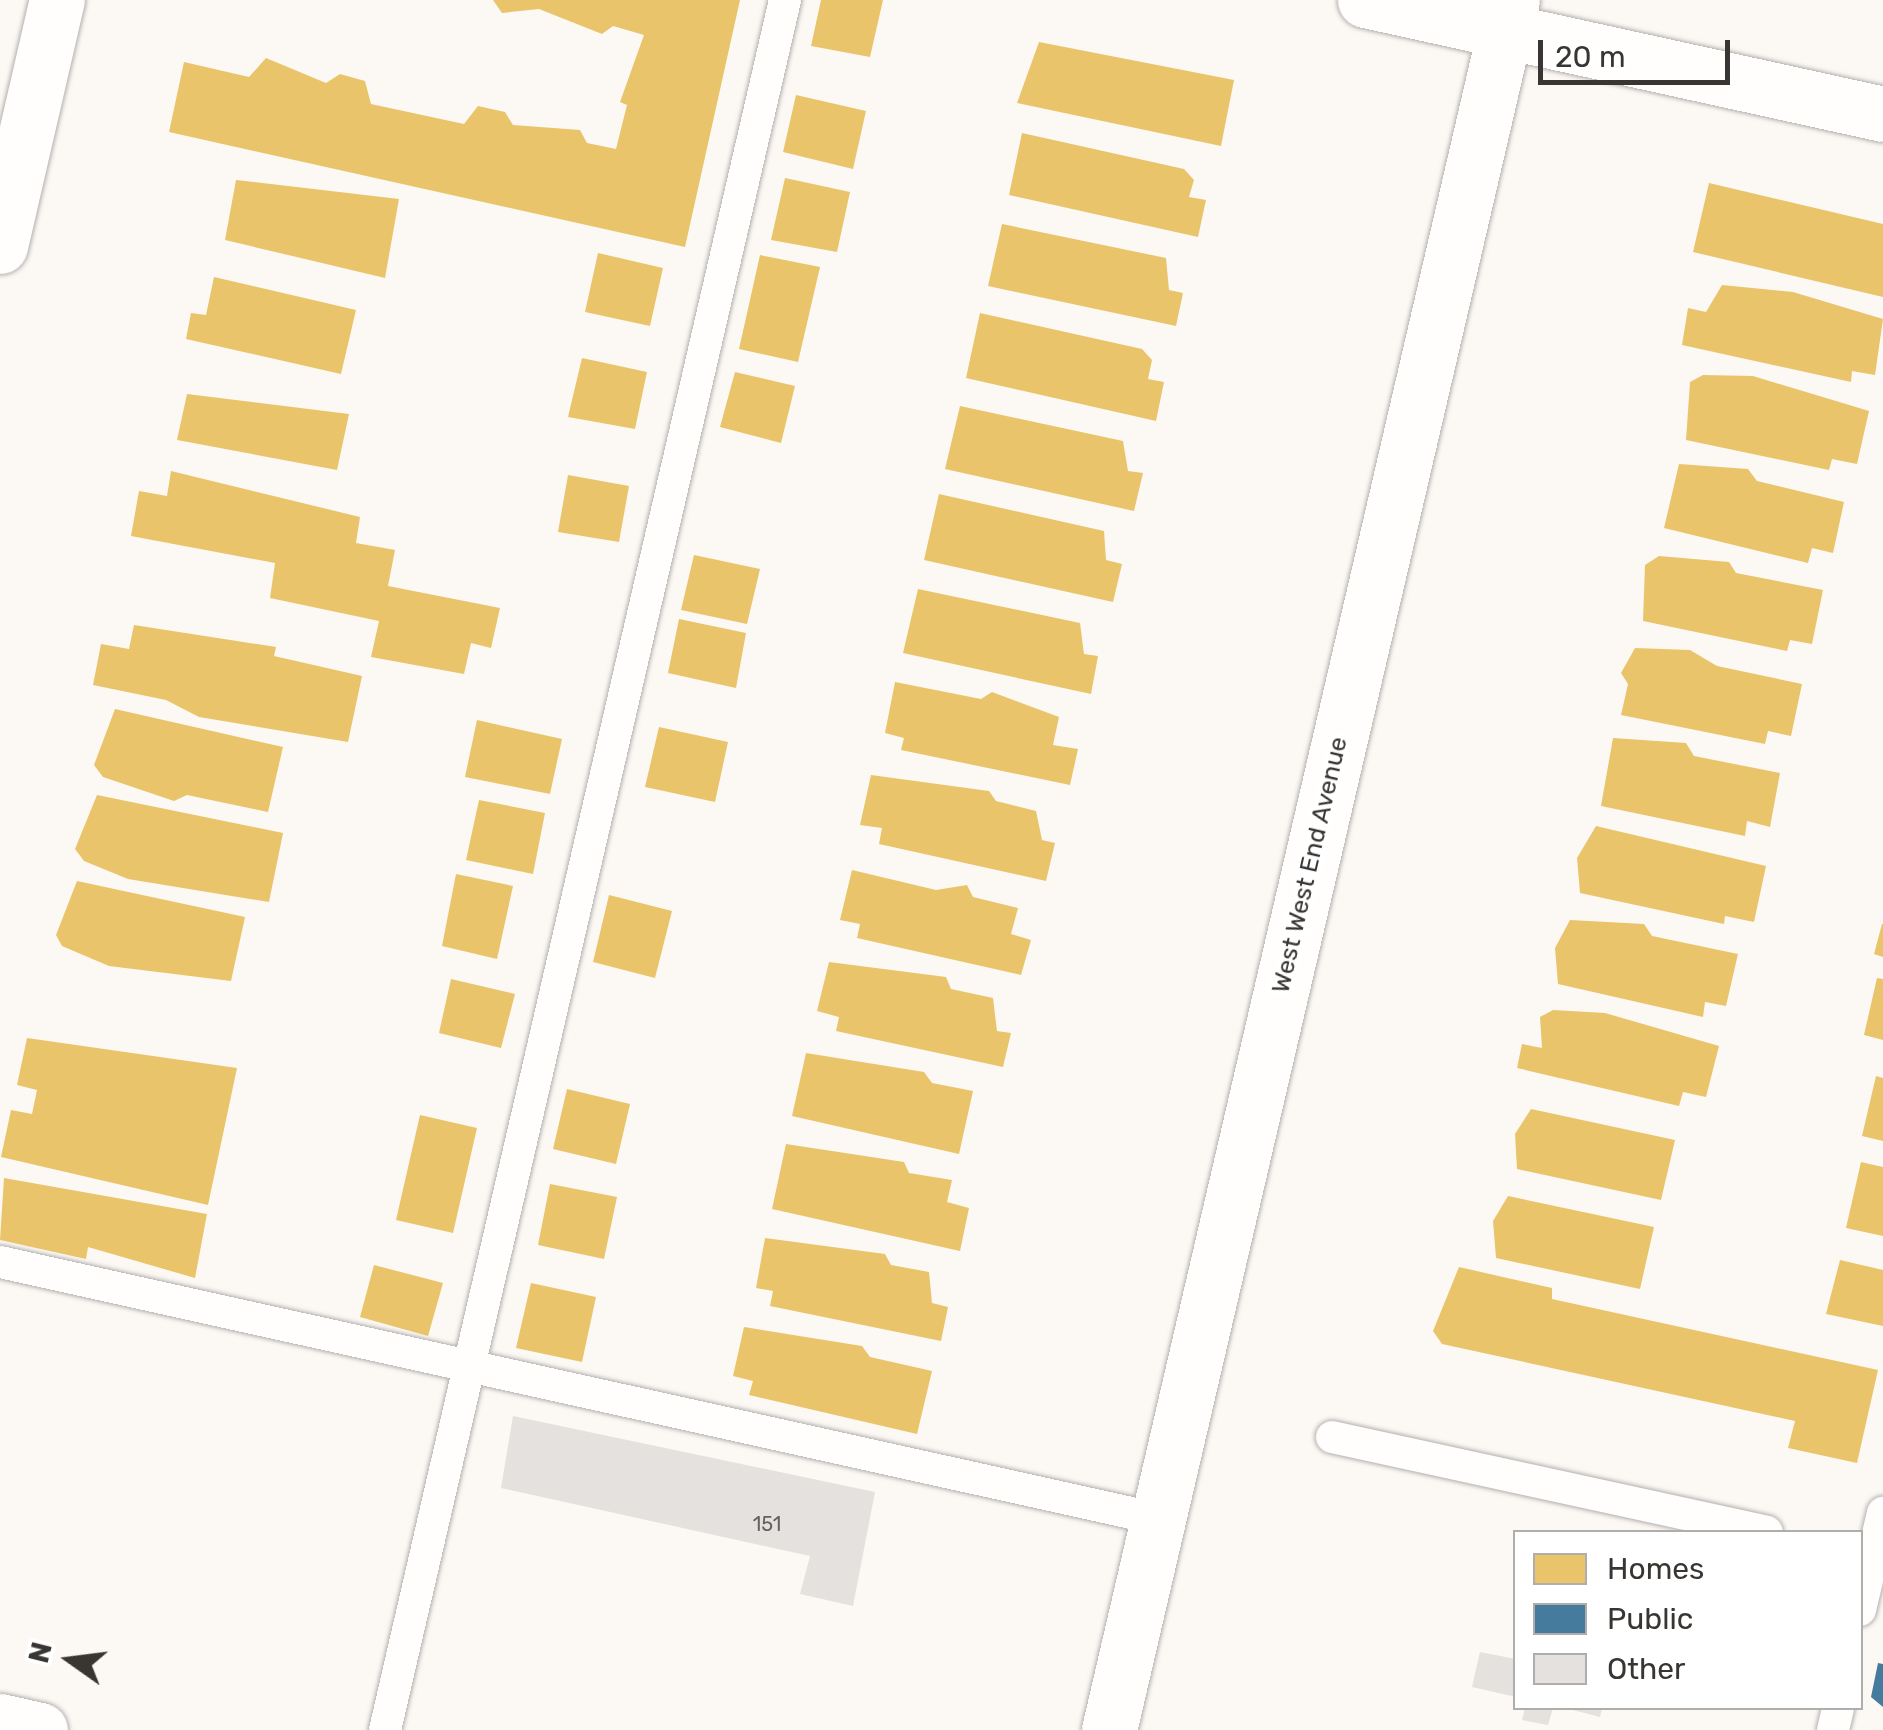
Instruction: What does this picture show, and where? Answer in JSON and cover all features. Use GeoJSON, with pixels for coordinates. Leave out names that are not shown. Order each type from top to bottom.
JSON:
{"type":"FeatureCollection","features":[{"type":"Feature","properties":{"kind":"street"},"geometry":{"type":"LineString","coordinates":[[0,246],[57,0]]}},
{"type":"Feature","properties":{"kind":"street"},"geometry":{"type":"LineString","coordinates":[[1365,0],[1508,15],[1883,114]]}},
{"type":"Feature","properties":{"kind":"street","name":"West West End Avenue"},"geometry":{"type":"LineString","coordinates":[[1109,1730],[1508,15]]}},
{"type":"Feature","properties":{"kind":"street"},"geometry":{"type":"LineString","coordinates":[[0,1721],[40,1730]]}},
{"type":"Feature","properties":{"kind":"lane"},"geometry":{"type":"LineString","coordinates":[[385,1730],[785,0]]}},
{"type":"Feature","properties":{"kind":"lane"},"geometry":{"type":"LineString","coordinates":[[0,1262],[1158,1518]]}},
{"type":"Feature","properties":{"kind":"lane"},"geometry":{"type":"LineString","coordinates":[[1332,1437],[1758,1530]]}},
{"type":"Feature","properties":{"kind":"lane"},"geometry":{"type":"LineString","coordinates":[[1863,1586],[1867,1554],[1883,1513]]}},
{"type":"Feature","properties":{"kind":"building: Homes"},"geometry":{"type":"Polygon","coordinates":[[[493,0],[740,0],[685,247],[169,132],[184,62],[249,77],[266,58],[326,83],[340,74],[365,81],[371,104],[464,124],[478,106],[505,112],[513,125],[580,130],[587,143],[616,149],[627,105],[620,102],[644,35],[613,26],[602,34],[539,9],[502,13],[493,0]]]}},
{"type":"Feature","properties":{"kind":"building: Homes"},"geometry":{"type":"Polygon","coordinates":[[[821,0],[883,0],[870,57],[811,46],[821,0]]]}},
{"type":"Feature","properties":{"kind":"building: Homes"},"geometry":{"type":"Polygon","coordinates":[[[1039,42],[1234,80],[1221,146],[1017,103],[1039,42]]]}},
{"type":"Feature","properties":{"kind":"building: Homes"},"geometry":{"type":"Polygon","coordinates":[[[796,95],[866,111],[853,169],[783,152],[796,95]]]}},
{"type":"Feature","properties":{"kind":"building: Homes"},"geometry":{"type":"Polygon","coordinates":[[[1022,133],[1184,169],[1194,180],[1189,197],[1206,200],[1198,237],[1009,195],[1022,133]]]}},
{"type":"Feature","properties":{"kind":"building: Homes"},"geometry":{"type":"Polygon","coordinates":[[[785,178],[850,192],[837,252],[771,240],[785,178]]]}},
{"type":"Feature","properties":{"kind":"building: Homes"},"geometry":{"type":"Polygon","coordinates":[[[236,180],[399,199],[385,278],[225,240],[236,180]]]}},
{"type":"Feature","properties":{"kind":"building: Homes"},"geometry":{"type":"Polygon","coordinates":[[[1709,183],[1883,224],[1883,297],[1693,252],[1709,183]]]}},
{"type":"Feature","properties":{"kind":"building: Homes"},"geometry":{"type":"Polygon","coordinates":[[[1002,224],[1166,258],[1169,290],[1183,293],[1176,326],[988,286],[1002,224]]]}},
{"type":"Feature","properties":{"kind":"building: Homes"},"geometry":{"type":"Polygon","coordinates":[[[598,253],[663,268],[650,326],[585,312],[598,253]]]}},
{"type":"Feature","properties":{"kind":"building: Homes"},"geometry":{"type":"Polygon","coordinates":[[[760,255],[820,267],[798,362],[739,349],[760,255]]]}},
{"type":"Feature","properties":{"kind":"building: Homes"},"geometry":{"type":"Polygon","coordinates":[[[214,277],[356,310],[341,374],[186,339],[191,313],[206,315],[214,277]]]}},
{"type":"Feature","properties":{"kind":"building: Homes"},"geometry":{"type":"Polygon","coordinates":[[[1722,285],[1793,292],[1883,319],[1875,375],[1852,371],[1851,382],[1682,345],[1688,308],[1706,312],[1722,285]]]}},
{"type":"Feature","properties":{"kind":"building: Homes"},"geometry":{"type":"Polygon","coordinates":[[[980,313],[1142,349],[1152,360],[1148,379],[1164,382],[1156,421],[966,378],[980,313]]]}},
{"type":"Feature","properties":{"kind":"building: Homes"},"geometry":{"type":"Polygon","coordinates":[[[582,358],[647,372],[635,429],[568,417],[582,358]]]}},
{"type":"Feature","properties":{"kind":"building: Homes"},"geometry":{"type":"Polygon","coordinates":[[[735,372],[795,386],[781,443],[720,427],[735,372]]]}},
{"type":"Feature","properties":{"kind":"building: Homes"},"geometry":{"type":"Polygon","coordinates":[[[1703,375],[1753,376],[1869,411],[1857,464],[1832,459],[1829,470],[1686,440],[1690,382],[1703,375]]]}},
{"type":"Feature","properties":{"kind":"building: Homes"},"geometry":{"type":"Polygon","coordinates":[[[187,394],[349,414],[337,470],[177,440],[187,394]]]}},
{"type":"Feature","properties":{"kind":"building: Homes"},"geometry":{"type":"Polygon","coordinates":[[[960,406],[1123,441],[1128,471],[1143,473],[1134,511],[945,469],[960,406]]]}},
{"type":"Feature","properties":{"kind":"building: Homes"},"geometry":{"type":"Polygon","coordinates":[[[1679,464],[1748,469],[1757,481],[1844,502],[1833,553],[1812,548],[1808,563],[1664,528],[1679,464]]]}},
{"type":"Feature","properties":{"kind":"building: Homes"},"geometry":{"type":"Polygon","coordinates":[[[171,471],[360,517],[356,543],[395,550],[388,586],[500,608],[491,648],[471,643],[464,674],[371,657],[379,621],[270,598],[275,563],[131,536],[139,491],[167,496],[171,471]]]}},
{"type":"Feature","properties":{"kind":"building: Homes"},"geometry":{"type":"Polygon","coordinates":[[[568,475],[629,486],[619,542],[558,532],[568,475]]]}},
{"type":"Feature","properties":{"kind":"building: Homes"},"geometry":{"type":"Polygon","coordinates":[[[939,494],[1104,531],[1106,560],[1122,564],[1113,602],[924,560],[939,494]]]}},
{"type":"Feature","properties":{"kind":"building: Homes"},"geometry":{"type":"Polygon","coordinates":[[[694,555],[760,569],[747,624],[681,610],[694,555]]]}},
{"type":"Feature","properties":{"kind":"building: Homes"},"geometry":{"type":"Polygon","coordinates":[[[1659,556],[1729,562],[1736,573],[1823,590],[1812,644],[1790,640],[1787,651],[1643,621],[1645,565],[1659,556]]]}},
{"type":"Feature","properties":{"kind":"building: Homes"},"geometry":{"type":"Polygon","coordinates":[[[918,589],[1080,623],[1084,654],[1098,656],[1091,694],[903,653],[918,589]]]}},
{"type":"Feature","properties":{"kind":"building: Homes"},"geometry":{"type":"Polygon","coordinates":[[[679,619],[746,633],[736,688],[668,673],[679,619]]]}},
{"type":"Feature","properties":{"kind":"building: Homes"},"geometry":{"type":"Polygon","coordinates":[[[134,625],[276,647],[274,656],[362,676],[348,742],[199,717],[166,700],[93,685],[101,644],[129,649],[134,625]]]}},
{"type":"Feature","properties":{"kind":"building: Homes"},"geometry":{"type":"Polygon","coordinates":[[[1635,648],[1690,650],[1717,666],[1802,684],[1791,736],[1768,731],[1765,744],[1621,715],[1628,684],[1621,673],[1635,648]]]}},
{"type":"Feature","properties":{"kind":"building: Homes"},"geometry":{"type":"Polygon","coordinates":[[[895,682],[981,699],[992,692],[1059,717],[1053,745],[1078,749],[1070,785],[901,750],[904,738],[885,733],[895,682]]]}},
{"type":"Feature","properties":{"kind":"building: Homes"},"geometry":{"type":"Polygon","coordinates":[[[115,709],[283,747],[268,812],[187,795],[174,801],[103,777],[94,765],[115,709]]]}},
{"type":"Feature","properties":{"kind":"building: Homes"},"geometry":{"type":"Polygon","coordinates":[[[477,720],[562,739],[550,794],[465,777],[477,720]]]}},
{"type":"Feature","properties":{"kind":"building: Homes"},"geometry":{"type":"Polygon","coordinates":[[[659,727],[728,742],[715,802],[645,787],[659,727]]]}},
{"type":"Feature","properties":{"kind":"building: Homes"},"geometry":{"type":"Polygon","coordinates":[[[1613,738],[1686,743],[1694,756],[1780,773],[1770,827],[1747,821],[1745,836],[1601,806],[1613,738]]]}},
{"type":"Feature","properties":{"kind":"building: Homes"},"geometry":{"type":"Polygon","coordinates":[[[871,775],[989,791],[996,801],[1036,811],[1042,840],[1055,843],[1046,881],[879,844],[882,828],[860,825],[871,775]]]}},
{"type":"Feature","properties":{"kind":"building: Homes"},"geometry":{"type":"Polygon","coordinates":[[[97,795],[283,833],[269,902],[128,879],[84,861],[75,849],[97,795]]]}},
{"type":"Feature","properties":{"kind":"building: Homes"},"geometry":{"type":"Polygon","coordinates":[[[479,800],[545,813],[533,874],[466,860],[479,800]]]}},
{"type":"Feature","properties":{"kind":"building: Homes"},"geometry":{"type":"Polygon","coordinates":[[[1596,826],[1766,866],[1754,922],[1725,916],[1724,924],[1580,893],[1577,858],[1596,826]]]}},
{"type":"Feature","properties":{"kind":"building: Homes"},"geometry":{"type":"Polygon","coordinates":[[[852,870],[936,890],[967,885],[973,897],[1018,908],[1011,934],[1031,940],[1021,975],[857,938],[860,924],[840,920],[852,870]]]}},
{"type":"Feature","properties":{"kind":"building: Homes"},"geometry":{"type":"Polygon","coordinates":[[[456,874],[513,886],[497,959],[442,946],[456,874]]]}},
{"type":"Feature","properties":{"kind":"building: Homes"},"geometry":{"type":"Polygon","coordinates":[[[77,881],[245,917],[231,981],[109,966],[62,946],[56,935],[77,881]]]}},
{"type":"Feature","properties":{"kind":"building: Homes"},"geometry":{"type":"Polygon","coordinates":[[[609,895],[672,911],[655,978],[593,962],[609,895]]]}},
{"type":"Feature","properties":{"kind":"building: Homes"},"geometry":{"type":"Polygon","coordinates":[[[1570,920],[1644,924],[1652,936],[1738,954],[1726,1006],[1705,1002],[1703,1017],[1558,984],[1555,948],[1570,920]]]}},
{"type":"Feature","properties":{"kind":"building: Homes"},"geometry":{"type":"Polygon","coordinates":[[[1883,924],[1883,957],[1874,954],[1883,924]]]}},
{"type":"Feature","properties":{"kind":"building: Homes"},"geometry":{"type":"Polygon","coordinates":[[[829,962],[946,977],[951,989],[993,998],[997,1031],[1011,1033],[1003,1067],[836,1031],[839,1017],[817,1011],[829,962]]]}},
{"type":"Feature","properties":{"kind":"building: Homes"},"geometry":{"type":"Polygon","coordinates":[[[1877,978],[1883,979],[1883,1040],[1864,1035],[1877,978]]]}},
{"type":"Feature","properties":{"kind":"building: Homes"},"geometry":{"type":"Polygon","coordinates":[[[451,979],[515,994],[501,1048],[439,1033],[451,979]]]}},
{"type":"Feature","properties":{"kind":"building: Homes"},"geometry":{"type":"Polygon","coordinates":[[[1553,1010],[1605,1013],[1719,1046],[1706,1097],[1683,1092],[1679,1106],[1517,1068],[1522,1044],[1542,1048],[1540,1017],[1553,1010]]]}},
{"type":"Feature","properties":{"kind":"building: Homes"},"geometry":{"type":"Polygon","coordinates":[[[27,1038],[237,1068],[208,1205],[1,1157],[11,1110],[32,1114],[37,1090],[17,1085],[27,1038]]]}},
{"type":"Feature","properties":{"kind":"building: Homes"},"geometry":{"type":"Polygon","coordinates":[[[806,1053],[924,1072],[932,1083],[973,1091],[959,1154],[792,1116],[806,1053]]]}},
{"type":"Feature","properties":{"kind":"building: Homes"},"geometry":{"type":"Polygon","coordinates":[[[1876,1076],[1883,1078],[1883,1141],[1862,1136],[1876,1076]]]}},
{"type":"Feature","properties":{"kind":"building: Homes"},"geometry":{"type":"Polygon","coordinates":[[[567,1089],[630,1104],[616,1164],[553,1149],[567,1089]]]}},
{"type":"Feature","properties":{"kind":"building: Homes"},"geometry":{"type":"Polygon","coordinates":[[[1531,1109],[1675,1140],[1661,1200],[1517,1169],[1515,1134],[1531,1109]]]}},
{"type":"Feature","properties":{"kind":"building: Homes"},"geometry":{"type":"Polygon","coordinates":[[[420,1115],[477,1128],[453,1233],[396,1220],[420,1115]]]}},
{"type":"Feature","properties":{"kind":"building: Homes"},"geometry":{"type":"Polygon","coordinates":[[[786,1144],[904,1162],[909,1173],[952,1180],[947,1202],[969,1208],[960,1251],[772,1209],[786,1144]]]}},
{"type":"Feature","properties":{"kind":"building: Homes"},"geometry":{"type":"Polygon","coordinates":[[[1861,1162],[1883,1167],[1883,1236],[1846,1228],[1861,1162]]]}},
{"type":"Feature","properties":{"kind":"building: Homes"},"geometry":{"type":"Polygon","coordinates":[[[4,1178],[207,1214],[195,1278],[88,1247],[86,1259],[0,1240],[4,1178]]]}},
{"type":"Feature","properties":{"kind":"building: Homes"},"geometry":{"type":"Polygon","coordinates":[[[550,1184],[617,1197],[604,1259],[538,1245],[550,1184]]]}},
{"type":"Feature","properties":{"kind":"building: Homes"},"geometry":{"type":"Polygon","coordinates":[[[1508,1196],[1654,1227],[1640,1289],[1496,1258],[1493,1221],[1508,1196]]]}},
{"type":"Feature","properties":{"kind":"building: Homes"},"geometry":{"type":"Polygon","coordinates":[[[765,1238],[885,1254],[891,1265],[929,1272],[932,1303],[948,1307],[941,1341],[770,1306],[773,1291],[756,1288],[765,1238]]]}},
{"type":"Feature","properties":{"kind":"building: Homes"},"geometry":{"type":"Polygon","coordinates":[[[1840,1260],[1883,1270],[1883,1326],[1826,1314],[1840,1260]]]}},
{"type":"Feature","properties":{"kind":"building: Homes"},"geometry":{"type":"Polygon","coordinates":[[[374,1265],[443,1283],[428,1336],[360,1317],[374,1265]]]}},
{"type":"Feature","properties":{"kind":"building: Homes"},"geometry":{"type":"Polygon","coordinates":[[[1459,1267],[1552,1288],[1552,1299],[1878,1370],[1857,1463],[1788,1448],[1795,1421],[1442,1344],[1433,1331],[1459,1267]]]}},
{"type":"Feature","properties":{"kind":"building: Homes"},"geometry":{"type":"Polygon","coordinates":[[[531,1283],[596,1297],[582,1362],[516,1348],[531,1283]]]}},
{"type":"Feature","properties":{"kind":"building: Homes"},"geometry":{"type":"Polygon","coordinates":[[[744,1327],[862,1346],[870,1357],[932,1371],[917,1434],[749,1395],[753,1381],[733,1376],[744,1327]]]}},
{"type":"Feature","properties":{"kind":"building: Public"},"geometry":{"type":"Polygon","coordinates":[[[1878,1663],[1883,1664],[1883,1707],[1871,1697],[1878,1663]]]}},
{"type":"Feature","properties":{"kind":"building: Other"},"geometry":{"type":"Polygon","coordinates":[[[513,1416],[875,1492],[853,1606],[800,1594],[810,1556],[501,1488],[513,1416]]]}},
{"type":"Feature","properties":{"kind":"building: Other"},"geometry":{"type":"Polygon","coordinates":[[[1480,1652],[1513,1658],[1513,1696],[1472,1687],[1480,1652]]]}},
{"type":"Feature","properties":{"kind":"building: Other"},"geometry":{"type":"Polygon","coordinates":[[[1524,1710],[1552,1710],[1548,1725],[1522,1720],[1524,1710]]]}},
{"type":"Feature","properties":{"kind":"building: Other"},"geometry":{"type":"Polygon","coordinates":[[[1573,1710],[1602,1710],[1600,1717],[1573,1710]]]}}]}
